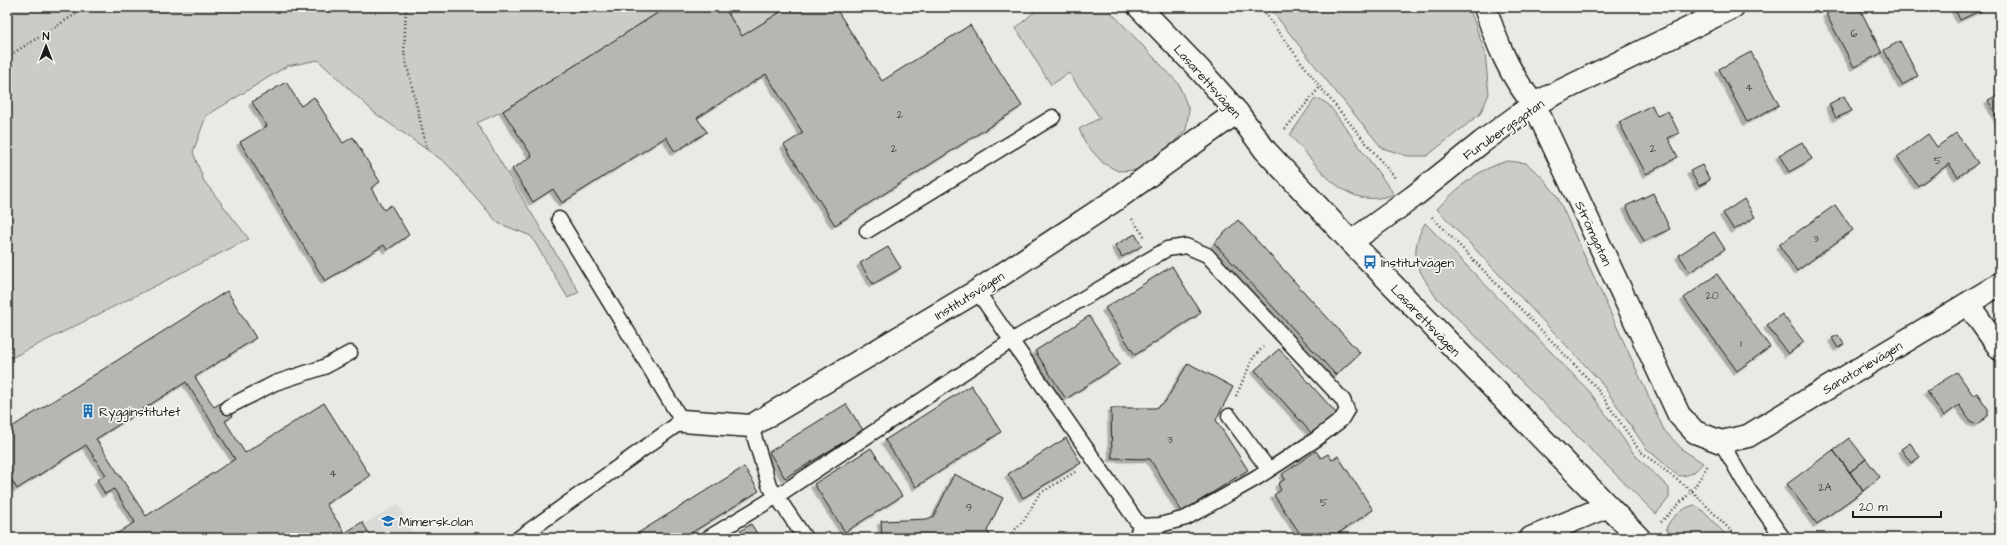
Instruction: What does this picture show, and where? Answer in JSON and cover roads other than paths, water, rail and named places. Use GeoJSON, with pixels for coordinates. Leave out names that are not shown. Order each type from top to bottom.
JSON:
{"type":"FeatureCollection","features":[{"type":"Feature","properties":{"kind":"street","name":"Lasarettsvägen"},"geometry":{"type":"LineString","coordinates":[[1139,7],[1200,70],[1237,112],[1265,150],[1351,242],[1639,538]]}},
{"type":"Feature","properties":{"kind":"street","name":"Strömgatan"},"geometry":{"type":"LineString","coordinates":[[1485,7],[1496,42],[1524,93],[1534,104],[1679,414],[1695,432],[1721,442]]}},
{"type":"Feature","properties":{"kind":"street","name":"Furubergsgatan"},"geometry":{"type":"LineString","coordinates":[[1351,242],[1413,197],[1482,142],[1534,104],[1733,7]]}},
{"type":"Feature","properties":{"kind":"street","name":"Institutsvägen"},"geometry":{"type":"LineString","coordinates":[[751,426],[977,291],[1115,200],[1237,112]]}},
{"type":"Feature","properties":{"kind":"street","name":"Sanatorievägen"},"geometry":{"type":"LineString","coordinates":[[1721,442],[1748,436],[2000,284]]}},
{"type":"Feature","properties":{"kind":"street"},"geometry":{"type":"LineString","coordinates":[[1968,304],[2000,349]]}},
{"type":"Feature","properties":{"kind":"street"},"geometry":{"type":"LineString","coordinates":[[682,421],[751,426]]}},
{"type":"Feature","properties":{"kind":"street"},"geometry":{"type":"LineString","coordinates":[[1531,538],[1608,506]]}},
{"type":"Feature","properties":{"kind":"lane"},"geometry":{"type":"LineString","coordinates":[[867,231],[1053,117]]}},
{"type":"Feature","properties":{"kind":"lane"},"geometry":{"type":"LineString","coordinates":[[519,538],[682,421],[559,219]]}},
{"type":"Feature","properties":{"kind":"lane"},"geometry":{"type":"LineString","coordinates":[[708,538],[777,496],[1011,341],[1167,249],[1186,246],[1208,256],[1343,400],[1347,410],[1341,420],[1269,470],[1186,518],[1138,532],[1094,460],[1011,341],[977,291]]}},
{"type":"Feature","properties":{"kind":"lane"},"geometry":{"type":"LineString","coordinates":[[228,407],[276,383],[324,367],[350,353]]}},
{"type":"Feature","properties":{"kind":"lane"},"geometry":{"type":"LineString","coordinates":[[1229,416],[1269,470]]}},
{"type":"Feature","properties":{"kind":"lane"},"geometry":{"type":"LineString","coordinates":[[751,426],[769,485],[805,538]]}},
{"type":"Feature","properties":{"kind":"lane"},"geometry":{"type":"LineString","coordinates":[[1721,442],[1748,489],[1783,538]]}},
{"type":"Feature","properties":{"kind":"place","name":"Institutvägen"},"geometry":{"type":"Point","coordinates":[1370,262]}},
{"type":"Feature","properties":{"kind":"place","name":"Rygginstitutet"},"geometry":{"type":"Point","coordinates":[88,411]}},
{"type":"Feature","properties":{"kind":"place","name":"Mimerskolan"},"geometry":{"type":"Point","coordinates":[388,521]}}]}
